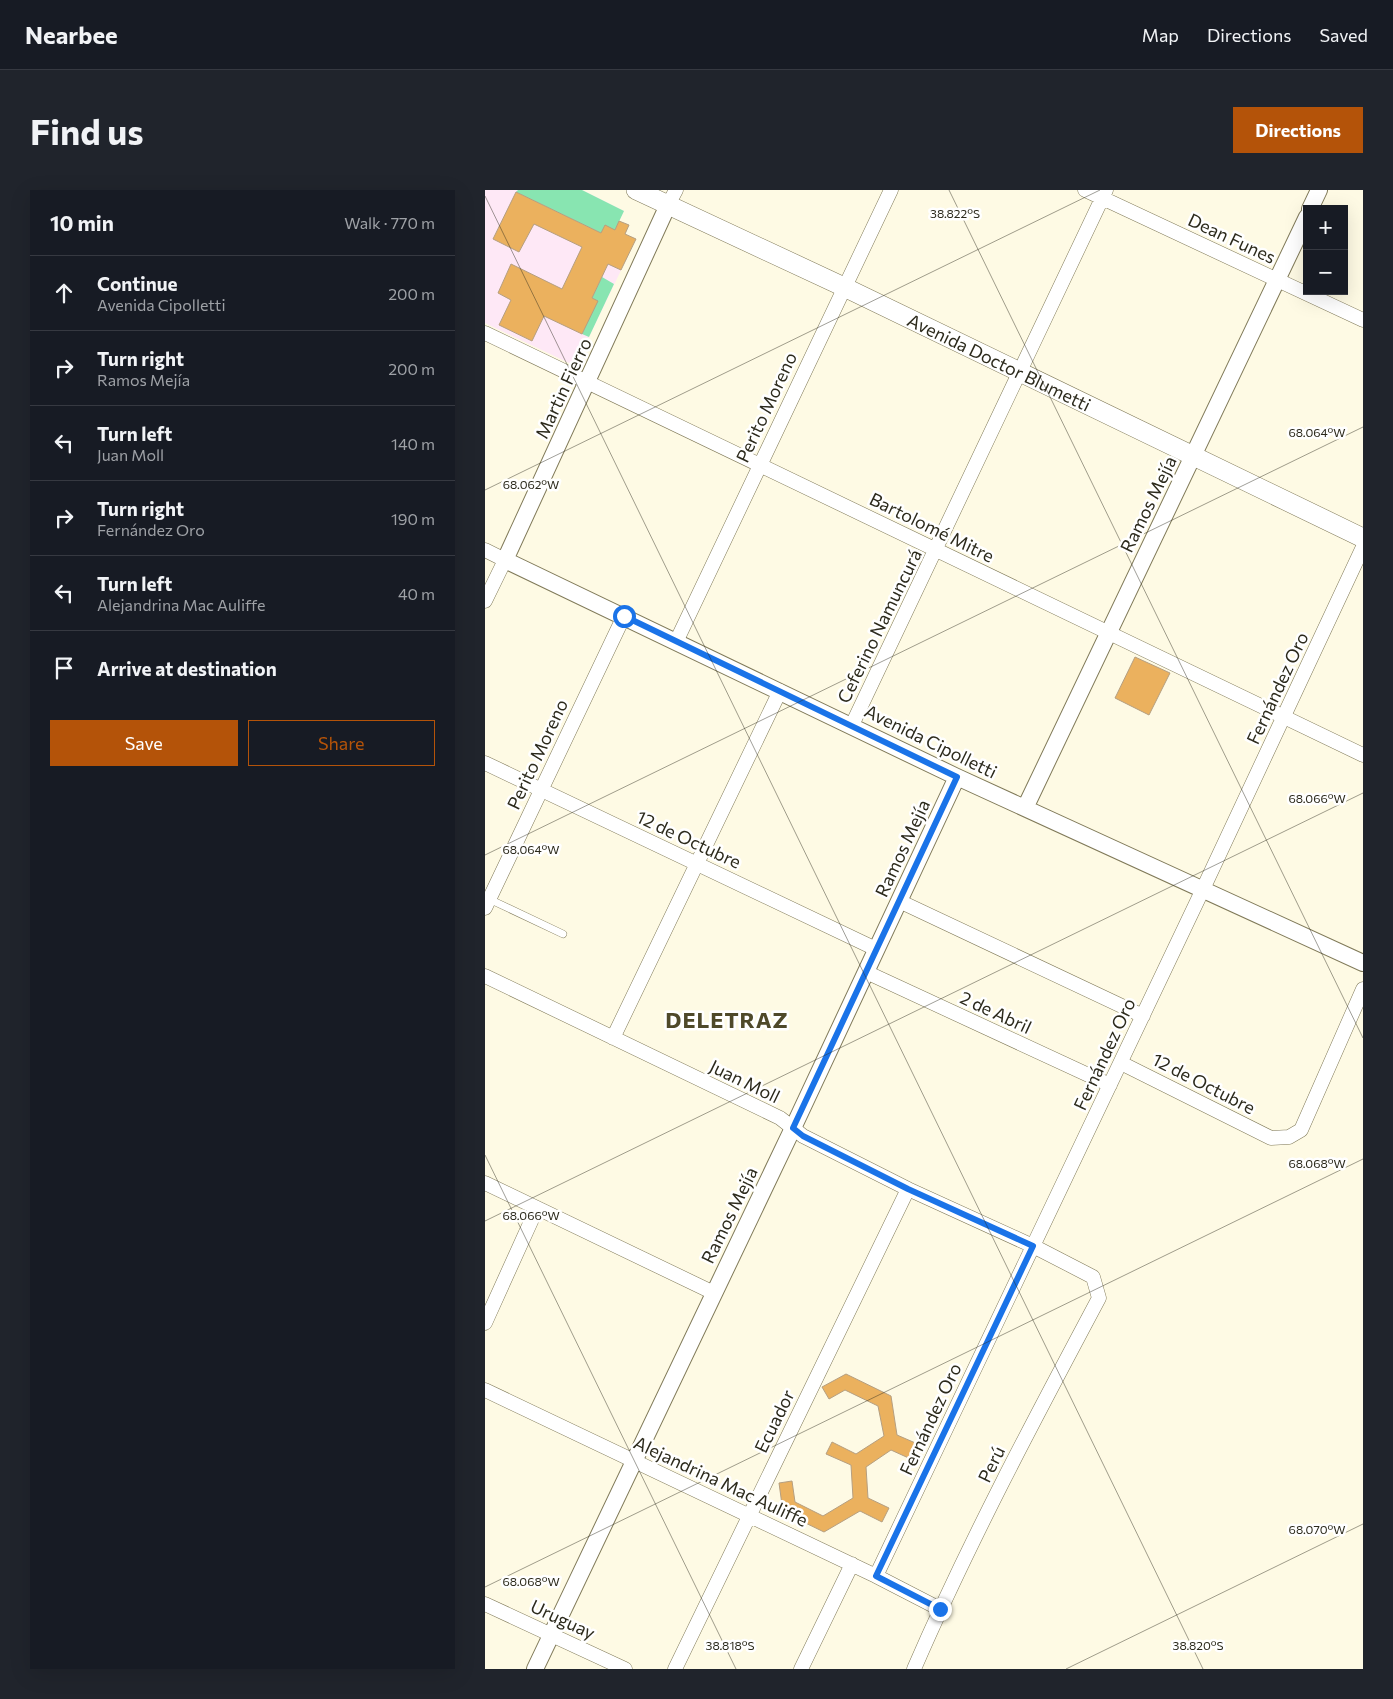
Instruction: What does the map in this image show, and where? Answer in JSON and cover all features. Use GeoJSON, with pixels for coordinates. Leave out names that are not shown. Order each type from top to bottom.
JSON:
{"type":"FeatureCollection","features":[{"type":"Feature","properties":{"kind":"main road","name":"Avenida Doctor Blumetti"},"geometry":{"type":"LineString","coordinates":[[636,190],[672,198],[844,287],[1363,538]]}},
{"type":"Feature","properties":{"kind":"street","name":"Perito Moreno"},"geometry":{"type":"LineString","coordinates":[[676,642],[891,190]]}},
{"type":"Feature","properties":{"kind":"street","name":"Dean Funes"},"geometry":{"type":"LineString","coordinates":[[1085,190],[1104,194],[1277,280],[1363,320]]}},
{"type":"Feature","properties":{"kind":"street"},"geometry":{"type":"LineString","coordinates":[[1312,205],[1319,190]]}},
{"type":"Feature","properties":{"kind":"street","name":"Ceferino Namuncurá"},"geometry":{"type":"LineString","coordinates":[[852,725],[1104,194]]}},
{"type":"Feature","properties":{"kind":"street","name":"Martin Fierro"},"geometry":{"type":"LineString","coordinates":[[485,602],[672,198]]}},
{"type":"Feature","properties":{"kind":"street","name":"Ramos Mejía"},"geometry":{"type":"LineString","coordinates":[[1025,808],[1303,225]]}},
{"type":"Feature","properties":{"kind":"street","name":"Bartolomé Mitre"},"geometry":{"type":"LineString","coordinates":[[485,333],[1363,755]]}},
{"type":"Feature","properties":{"kind":"street","name":"Fernández Oro"},"geometry":{"type":"LineString","coordinates":[[876,1576],[1143,1016],[1363,547]]}},
{"type":"Feature","properties":{"kind":"street","name":"Avenida Cipolletti"},"geometry":{"type":"LineString","coordinates":[[485,550],[957,777],[1363,963]]}},
{"type":"Feature","properties":{"kind":"street","name":"Perito Moreno"},"geometry":{"type":"LineString","coordinates":[[487,904],[624,616]]}},
{"type":"Feature","properties":{"kind":"street"},"geometry":{"type":"LineString","coordinates":[[613,1038],[779,691]]}},
{"type":"Feature","properties":{"kind":"street","name":"12 de Octubre"},"geometry":{"type":"LineString","coordinates":[[485,763],[876,949]]}},
{"type":"Feature","properties":{"kind":"street","name":"Ramos Mejía"},"geometry":{"type":"LineString","coordinates":[[535,1669],[635,1462],[957,777]]}},
{"type":"Feature","properties":{"kind":"street"},"geometry":{"type":"LineString","coordinates":[[899,901],[1143,1016]]}},
{"type":"Feature","properties":{"kind":"street","name":"2 de Abril"},"geometry":{"type":"LineString","coordinates":[[865,972],[1110,1085]]}},
{"type":"Feature","properties":{"kind":"street","name":"Juan Moll"},"geometry":{"type":"LineString","coordinates":[[485,976],[780,1118],[803,1136],[908,1189],[1033,1246],[1093,1277]]}},
{"type":"Feature","properties":{"kind":"street","name":"12 de Octubre"},"geometry":{"type":"LineString","coordinates":[[1121,1062],[1271,1138],[1289,1136],[1301,1130],[1363,989]]}},
{"type":"Feature","properties":{"kind":"street"},"geometry":{"type":"LineString","coordinates":[[485,1183],[714,1293]]}},
{"type":"Feature","properties":{"kind":"street","name":"Ecuador"},"geometry":{"type":"LineString","coordinates":[[675,1669],[908,1189]]}},
{"type":"Feature","properties":{"kind":"street"},"geometry":{"type":"LineString","coordinates":[[485,1323],[537,1208]]}},
{"type":"Feature","properties":{"kind":"street","name":"Perú"},"geometry":{"type":"LineString","coordinates":[[914,1669],[940,1609],[1018,1451],[1099,1298],[1093,1277]]}},
{"type":"Feature","properties":{"kind":"street","name":"Alejandrina Mac Auliffe"},"geometry":{"type":"LineString","coordinates":[[485,1390],[852,1564],[940,1609]]}},
{"type":"Feature","properties":{"kind":"street"},"geometry":{"type":"LineString","coordinates":[[801,1669],[852,1564]]}},
{"type":"Feature","properties":{"kind":"street","name":"Uruguay"},"geometry":{"type":"LineString","coordinates":[[485,1604],[625,1669]]}},
{"type":"Feature","properties":{"kind":"lane"},"geometry":{"type":"LineString","coordinates":[[487,904],[563,934]]}},
{"type":"Feature","properties":{"kind":"shaded area"},"geometry":{"type":"Polygon","coordinates":[[[485,190],[582,190],[624,211],[619,221],[629,225],[625,234],[636,239],[578,360],[569,363],[485,323],[485,190]]]}},
{"type":"Feature","properties":{"kind":"green space"},"geometry":{"type":"Polygon","coordinates":[[[518,190],[582,190],[624,211],[615,230],[601,233],[516,192],[518,190]]]}},
{"type":"Feature","properties":{"kind":"green space"},"geometry":{"type":"Polygon","coordinates":[[[602,277],[614,284],[589,337],[582,334],[597,301],[592,298],[602,277]]]}},
{"type":"Feature","properties":{"kind":"building"},"geometry":{"type":"Polygon","coordinates":[[[516,192],[601,233],[605,225],[615,230],[619,221],[629,225],[625,234],[636,239],[621,270],[608,264],[592,298],[598,301],[582,334],[544,316],[532,341],[499,325],[511,300],[498,293],[511,264],[562,289],[582,247],[534,224],[519,252],[493,239],[516,192]]]}},
{"type":"Feature","properties":{"kind":"building"},"geometry":{"type":"Polygon","coordinates":[[[1135,657],[1170,673],[1149,715],[1115,698],[1135,657]]]}},
{"type":"Feature","properties":{"kind":"building"},"geometry":{"type":"Polygon","coordinates":[[[846,1374],[891,1396],[897,1435],[920,1445],[913,1460],[891,1450],[866,1467],[868,1498],[889,1508],[882,1522],[860,1511],[824,1532],[783,1512],[779,1483],[792,1481],[795,1502],[823,1516],[853,1498],[851,1465],[826,1454],[832,1442],[856,1454],[884,1436],[878,1406],[845,1390],[829,1399],[822,1387],[846,1374]]]}},
{"type":"Feature","properties":{"kind":"district","name":"DELETRAZ"},"geometry":{"type":"Point","coordinates":[727,1019]}},
{"type":"Feature","properties":{"kind":"route"},"geometry":{"type":"LineString","coordinates":[[624,616],[957,777],[793,1128],[803,1136],[908,1189],[1033,1246],[876,1576],[940,1609]]}}]}
